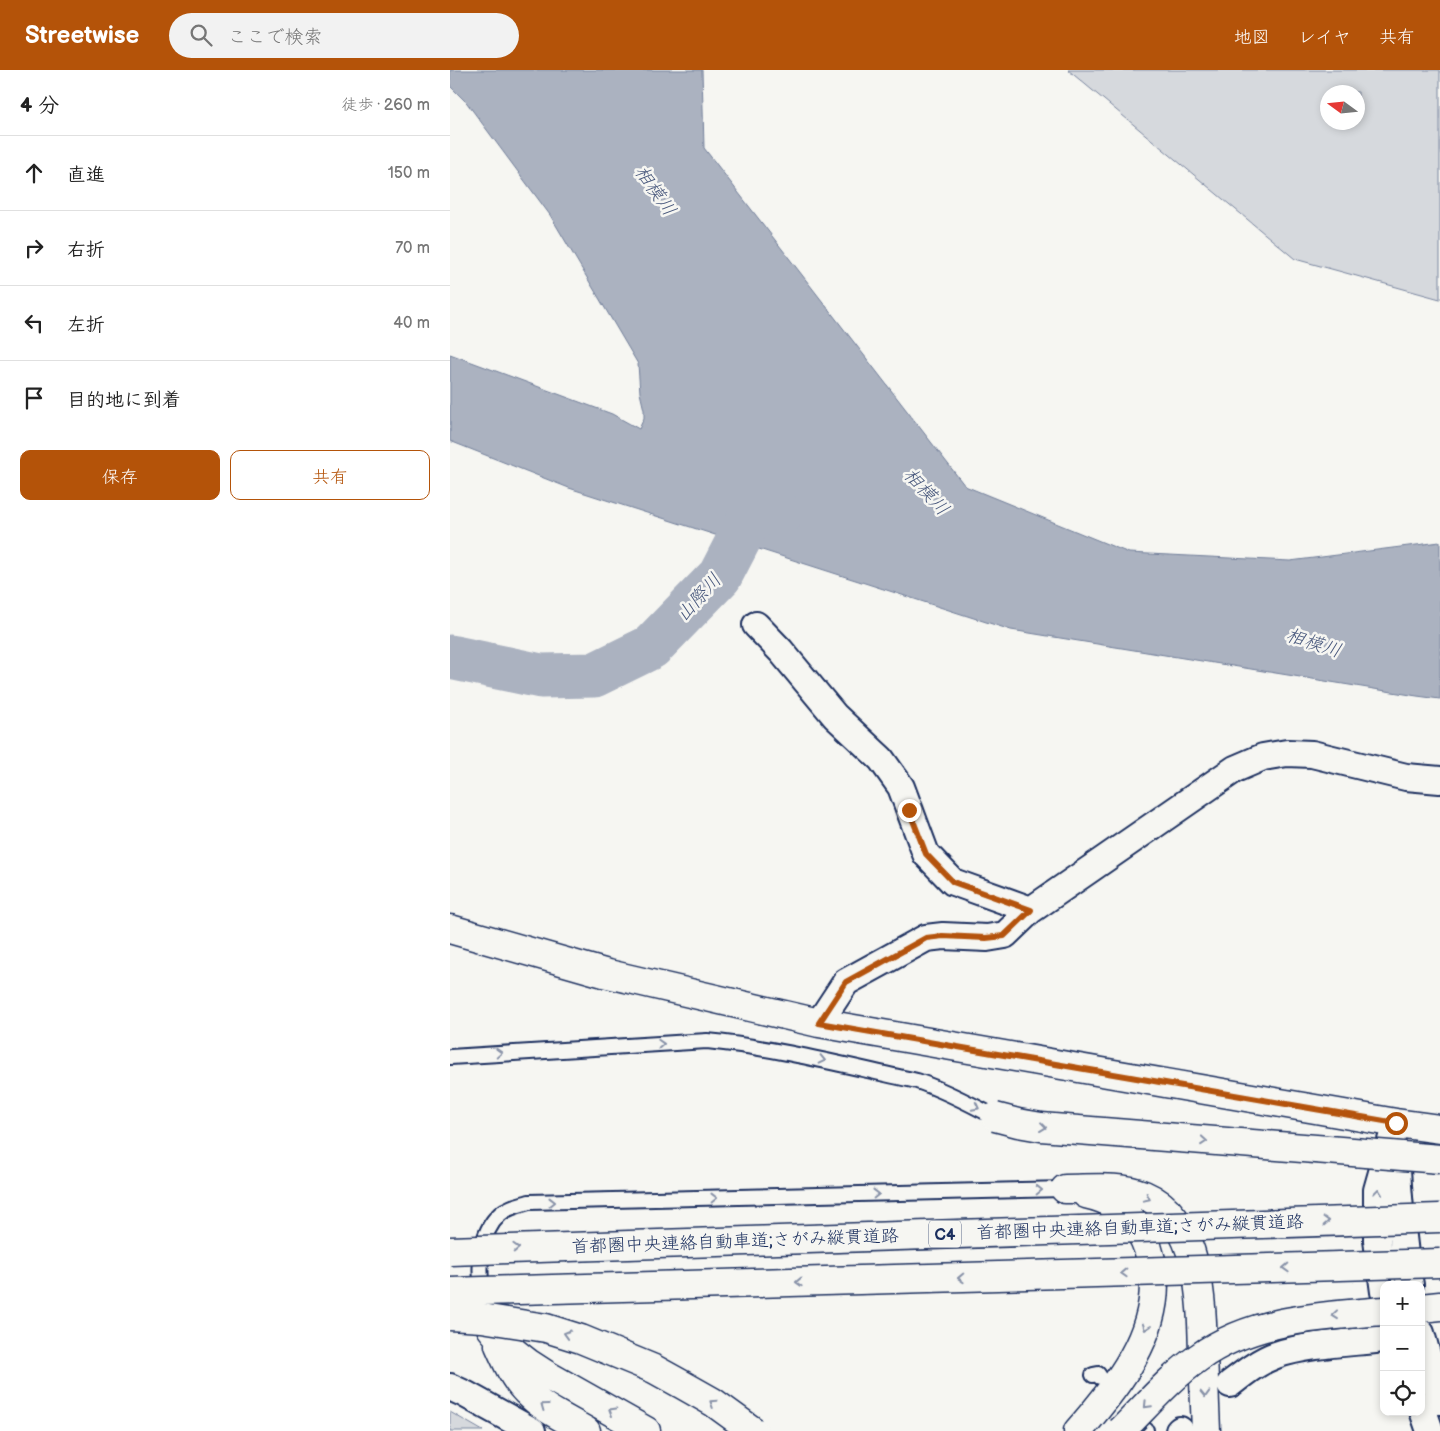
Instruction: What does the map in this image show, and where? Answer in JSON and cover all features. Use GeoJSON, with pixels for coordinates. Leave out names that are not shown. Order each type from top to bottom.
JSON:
{"type":"FeatureCollection","features":[{"type":"Feature","properties":{"kind":"main road"},"geometry":{"type":"LineString","coordinates":[[450,929],[604,973],[819,1023],[1396,1123],[1440,1128]]}},
{"type":"Feature","properties":{"kind":"main road"},"geometry":{"type":"LineString","coordinates":[[995,1117],[1018,1124],[1041,1127],[1440,1159]]}},
{"type":"Feature","properties":{"kind":"main road"},"geometry":{"type":"LineString","coordinates":[[1065,1189],[1099,1197],[1116,1205],[1130,1217],[1143,1237],[1151,1257],[1155,1282],[1153,1304],[1137,1349],[1105,1400],[1078,1431]]}},
{"type":"Feature","properties":{"kind":"main road"},"geometry":{"type":"LineString","coordinates":[[1065,1189],[1128,1190],[1145,1196],[1161,1205],[1174,1218],[1191,1253],[1198,1279],[1202,1308],[1206,1431]]}},
{"type":"Feature","properties":{"kind":"main road","name":"首都圏中央連絡自動車道;さがみ縦貫道路"},"geometry":{"type":"LineString","coordinates":[[450,1250],[1440,1218]]}},
{"type":"Feature","properties":{"kind":"main road"},"geometry":{"type":"LineString","coordinates":[[450,1292],[1440,1263]]}},
{"type":"Feature","properties":{"kind":"main road"},"geometry":{"type":"LineString","coordinates":[[1425,1308],[1440,1306]]}},
{"type":"Feature","properties":{"kind":"main road"},"geometry":{"type":"LineString","coordinates":[[1138,1431],[1179,1373],[1223,1342],[1250,1331],[1303,1318],[1380,1311]]}},
{"type":"Feature","properties":{"kind":"main road"},"geometry":{"type":"LineString","coordinates":[[450,1316],[482,1318],[538,1327],[582,1339],[684,1385],[713,1402],[753,1431]]}},
{"type":"Feature","properties":{"kind":"main road"},"geometry":{"type":"LineString","coordinates":[[488,1318],[505,1345],[528,1363],[646,1431]]}},
{"type":"Feature","properties":{"kind":"main road"},"geometry":{"type":"LineString","coordinates":[[488,1318],[513,1374],[526,1392],[546,1408],[586,1431]]}},
{"type":"Feature","properties":{"kind":"street"},"geometry":{"type":"LineString","coordinates":[[756,625],[781,651],[835,716],[881,759],[901,787],[926,854],[953,882],[1031,910]]}},
{"type":"Feature","properties":{"kind":"street"},"geometry":{"type":"LineString","coordinates":[[819,1023],[846,982],[926,938],[943,936],[986,938],[1004,936],[1031,910],[1235,769],[1263,757],[1287,753],[1312,754],[1406,777],[1440,780]]}},
{"type":"Feature","properties":{"kind":"street"},"geometry":{"type":"LineString","coordinates":[[1396,1123],[1397,1188],[1402,1238],[1409,1281]]}},
{"type":"Feature","properties":{"kind":"street"},"geometry":{"type":"LineString","coordinates":[[1383,1281],[1377,1240],[1377,1190],[1396,1123]]}},
{"type":"Feature","properties":{"kind":"street"},"geometry":{"type":"LineString","coordinates":[[1230,1384],[1251,1368],[1276,1356],[1305,1348],[1380,1340]]}},
{"type":"Feature","properties":{"kind":"street"},"geometry":{"type":"LineString","coordinates":[[1425,1348],[1440,1401]]}},
{"type":"Feature","properties":{"kind":"street"},"geometry":{"type":"LineString","coordinates":[[450,1387],[532,1431]]}},
{"type":"Feature","properties":{"kind":"street"},"geometry":{"type":"LineString","coordinates":[[1425,1416],[1430,1431]]}},
{"type":"Feature","properties":{"kind":"lane"},"geometry":{"type":"LineString","coordinates":[[450,1057],[707,1042],[742,1045],[777,1050],[917,1081],[955,1096],[995,1117]]}},
{"type":"Feature","properties":{"kind":"lane"},"geometry":{"type":"LineString","coordinates":[[488,1318],[480,1278],[484,1240],[491,1226],[501,1213],[513,1206],[529,1202],[1065,1189]]}},
{"type":"Feature","properties":{"kind":"shaded area"},"geometry":{"type":"Polygon","coordinates":[[[1068,70],[1440,70],[1440,299],[1295,259],[1068,70]]]}},
{"type":"Feature","properties":{"kind":"shaded area"},"geometry":{"type":"Polygon","coordinates":[[[450,1412],[483,1431],[450,1431],[450,1412]]]}},
{"type":"Feature","properties":{"kind":"water","name":"相模川"},"geometry":{"type":"Polygon","coordinates":[[[450,70],[702,70],[704,148],[965,486],[1129,553],[1290,561],[1440,542],[1440,699],[1011,630],[569,488],[450,441],[450,354],[612,414],[639,429],[644,418],[644,410],[640,393],[638,364],[550,215],[467,103],[450,86],[450,70]]]}},
{"type":"Feature","properties":{"kind":"waterway","name":"山際川"},"geometry":{"type":"LineString","coordinates":[[450,657],[541,676],[594,675],[651,647],[720,576],[753,512],[781,514]]}},
{"type":"Feature","properties":{"kind":"route"},"geometry":{"type":"LineString","coordinates":[[909,810],[926,854],[953,882],[1031,910],[1004,936],[986,938],[943,936],[926,938],[846,982],[819,1023],[1396,1123]]}}]}
